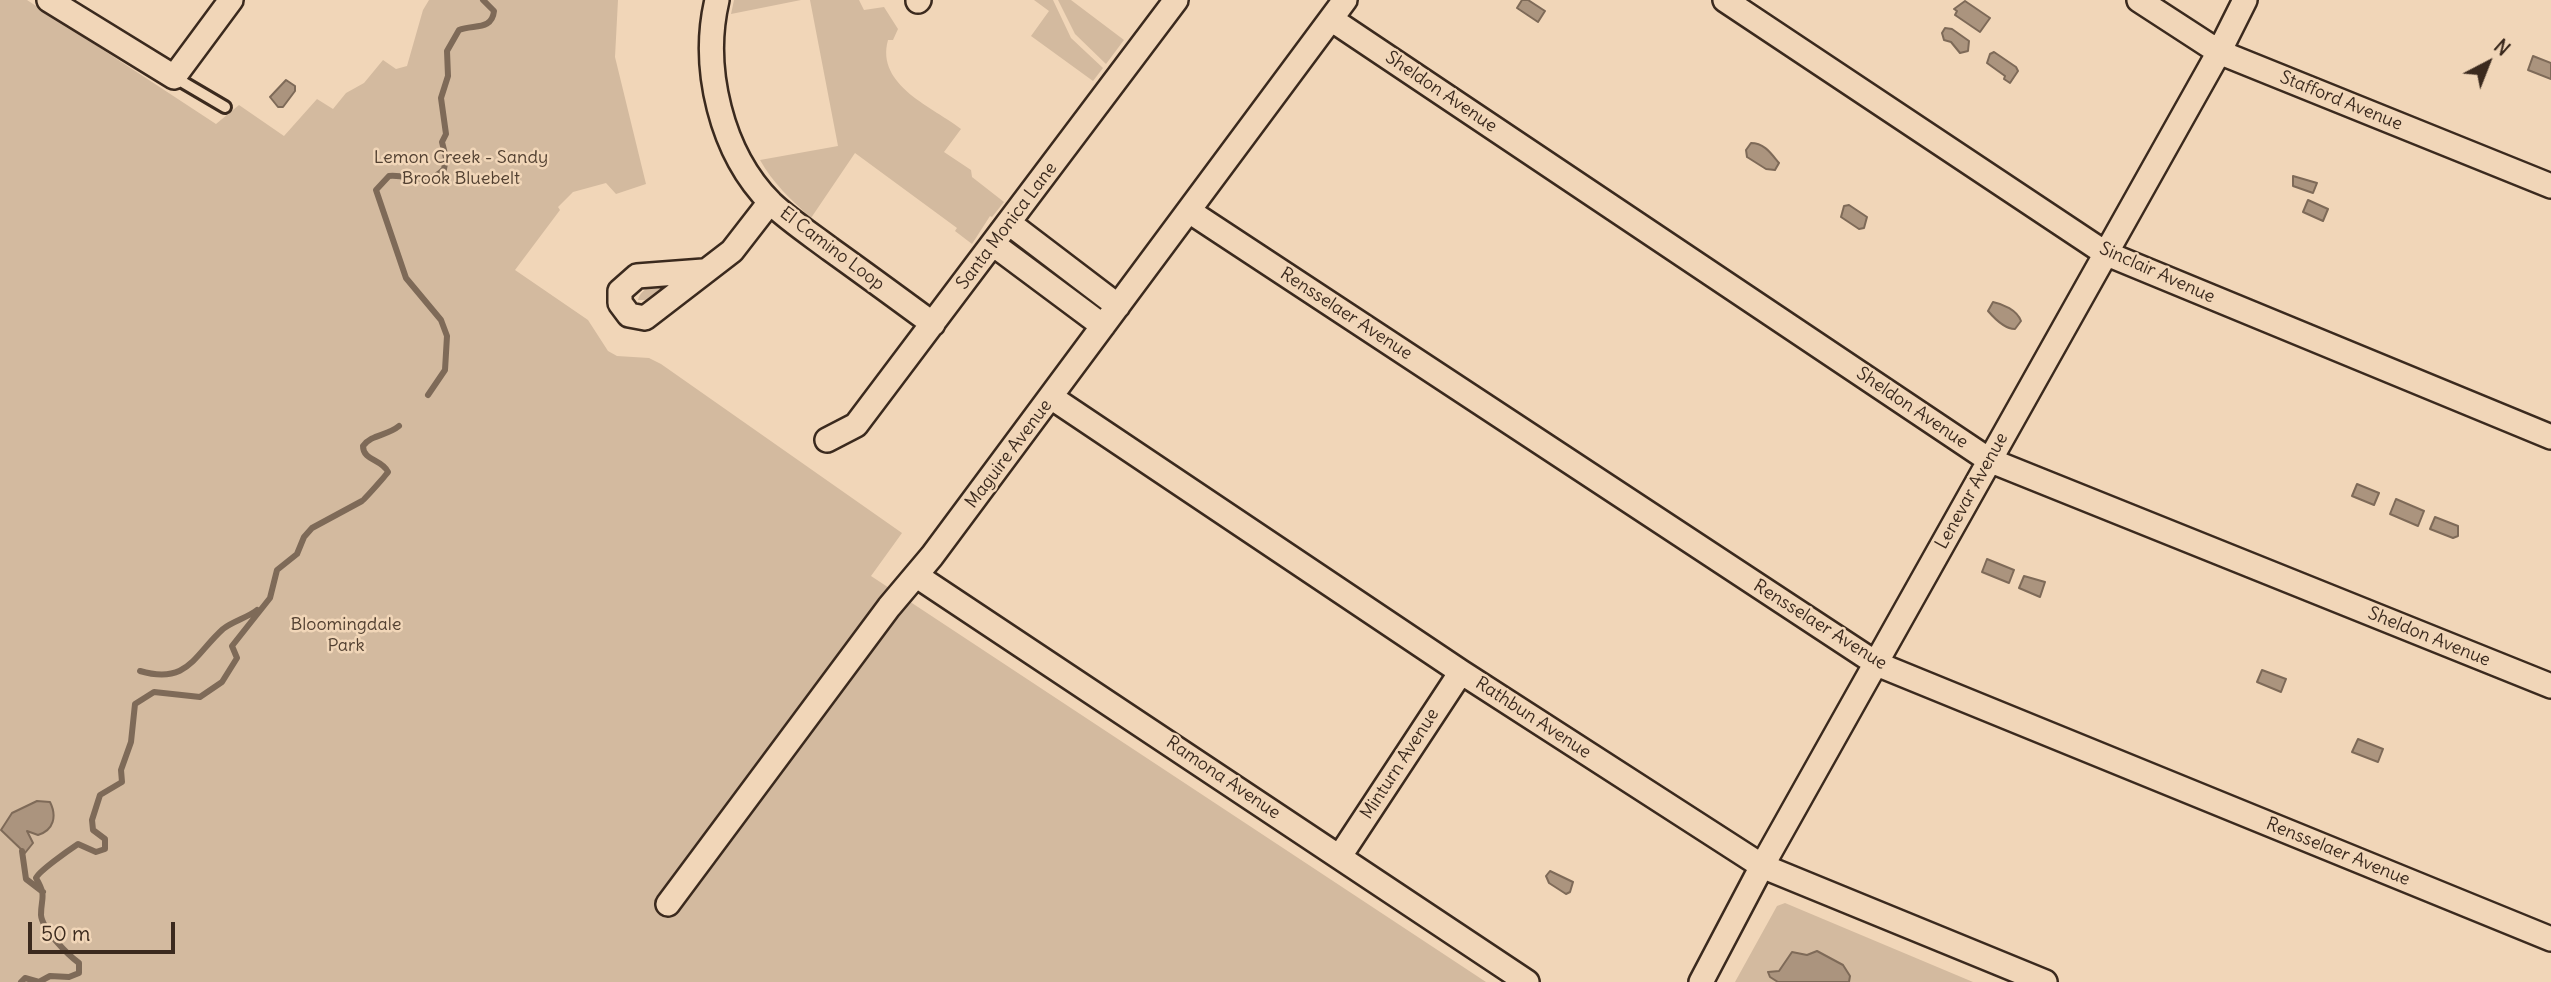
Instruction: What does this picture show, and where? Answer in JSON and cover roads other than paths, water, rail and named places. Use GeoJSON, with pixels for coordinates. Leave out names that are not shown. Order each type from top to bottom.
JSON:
{"type":"FeatureCollection","features":[{"type":"Feature","properties":{"kind":"street"},"geometry":{"type":"LineString","coordinates":[[59,3],[174,78],[230,0]]}},
{"type":"Feature","properties":{"kind":"street","name":"El Camino Loop"},"geometry":{"type":"LineString","coordinates":[[717,0],[712,21],[711,51],[715,89],[725,128],[745,167],[770,202],[933,324]]}},
{"type":"Feature","properties":{"kind":"street","name":"Santa Monica Lane"},"geometry":{"type":"LineString","coordinates":[[827,440],[856,425],[1176,0]]}},
{"type":"Feature","properties":{"kind":"street","name":"Maguire Avenue"},"geometry":{"type":"LineString","coordinates":[[668,904],[892,603],[917,576],[1345,0]]}},
{"type":"Feature","properties":{"kind":"street","name":"Sinclair Avenue"},"geometry":{"type":"LineString","coordinates":[[1725,0],[2105,253],[2551,438]]}},
{"type":"Feature","properties":{"kind":"street","name":"Stafford Avenue"},"geometry":{"type":"LineString","coordinates":[[2139,0],[2219,52],[2551,186]]}},
{"type":"Feature","properties":{"kind":"street","name":"Lenevar Avenue"},"geometry":{"type":"LineString","coordinates":[[1701,982],[1762,866],[2219,52],[2245,0]]}},
{"type":"Feature","properties":{"kind":"street","name":"Sheldon Avenue"},"geometry":{"type":"LineString","coordinates":[[1331,19],[1989,460],[2551,686]]}},
{"type":"Feature","properties":{"kind":"street"},"geometry":{"type":"LineString","coordinates":[[703,271],[732,251],[770,202]]}},
{"type":"Feature","properties":{"kind":"street","name":"Rensselaer Avenue"},"geometry":{"type":"LineString","coordinates":[[1189,211],[1877,664],[2551,939]]}},
{"type":"Feature","properties":{"kind":"street"},"geometry":{"type":"LineString","coordinates":[[1009,223],[1118,306]]}},
{"type":"Feature","properties":{"kind":"street"},"geometry":{"type":"LineString","coordinates":[[993,244],[1103,326]]}},
{"type":"Feature","properties":{"kind":"street","name":"Rathbun Avenue"},"geometry":{"type":"LineString","coordinates":[[1051,397],[1461,672],[1762,866],[2045,982]]}},
{"type":"Feature","properties":{"kind":"street","name":"Ramona Avenue"},"geometry":{"type":"LineString","coordinates":[[917,576],[1527,982]]}},
{"type":"Feature","properties":{"kind":"street","name":"Minturn Avenue"},"geometry":{"type":"LineString","coordinates":[[1340,856],[1461,672]]}},
{"type":"Feature","properties":{"kind":"lane"},"geometry":{"type":"LineString","coordinates":[[174,78],[225,107]]}},
{"type":"Feature","properties":{"kind":"waterway"},"geometry":{"type":"LineString","coordinates":[[428,395],[445,370],[447,336],[441,320],[406,278],[376,190],[389,176],[425,179],[438,175],[444,169],[446,158],[442,142],[446,134],[441,98],[448,76],[447,51],[459,30],[490,22],[494,11],[483,0]]}},
{"type":"Feature","properties":{"kind":"waterway"},"geometry":{"type":"LineString","coordinates":[[21,982],[25,978],[39,982],[50,976],[69,977],[79,973],[79,963],[56,941],[42,921],[42,893],[36,878],[78,844],[96,852],[105,849],[105,839],[93,830],[92,820],[100,795],[122,782],[121,770],[131,742],[135,704],[154,692],[200,697],[222,682],[237,658],[232,646],[270,598],[277,570],[297,554],[304,537],[312,528],[362,501],[384,477],[388,472],[366,455],[363,446],[371,439],[399,426]]}},
{"type":"Feature","properties":{"kind":"waterway"},"geometry":{"type":"LineString","coordinates":[[140,671],[156,674],[180,671],[223,629],[257,610]]}},
{"type":"Feature","properties":{"kind":"waterway"},"geometry":{"type":"LineString","coordinates":[[22,851],[26,879],[43,892]]}},
{"type":"Feature","properties":{"kind":"park label","name":"Lemon Creek - Sandy Brook Bluebelt"},"geometry":{"type":"Point","coordinates":[461,168]}},
{"type":"Feature","properties":{"kind":"park label","name":"Bloomingdale Park"},"geometry":{"type":"Point","coordinates":[346,635]}}]}
